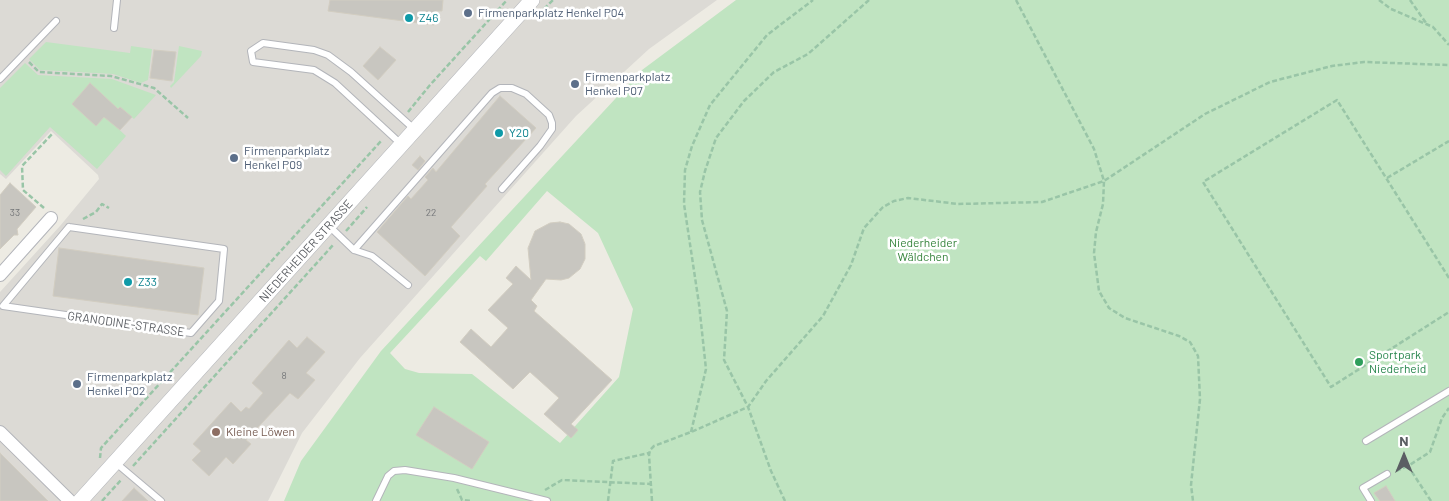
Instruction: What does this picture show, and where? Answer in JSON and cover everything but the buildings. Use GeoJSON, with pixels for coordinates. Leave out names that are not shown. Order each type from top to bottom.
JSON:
{"type":"FeatureCollection","features":[{"type":"Feature","properties":{"kind":"street","name":"NIEDERHEIDER STRASSE"},"geometry":{"type":"LineString","coordinates":[[80,501],[532,0]]}},
{"type":"Feature","properties":{"kind":"street"},"geometry":{"type":"LineString","coordinates":[[0,275],[48,214]]}},
{"type":"Feature","properties":{"kind":"street"},"geometry":{"type":"LineString","coordinates":[[0,432],[70,501]]}},
{"type":"Feature","properties":{"kind":"lane"},"geometry":{"type":"LineString","coordinates":[[114,28],[117,0]]}},
{"type":"Feature","properties":{"kind":"lane"},"geometry":{"type":"LineString","coordinates":[[0,79],[56,22]]}},
{"type":"Feature","properties":{"kind":"lane"},"geometry":{"type":"LineString","coordinates":[[402,145],[335,83],[314,70],[253,62],[251,51],[263,43],[314,50],[328,55],[351,72],[415,130]]}},
{"type":"Feature","properties":{"kind":"lane"},"geometry":{"type":"LineString","coordinates":[[354,250],[492,93],[500,88],[512,88],[526,94],[549,115],[552,130],[502,189]]}},
{"type":"Feature","properties":{"kind":"lane"},"geometry":{"type":"LineString","coordinates":[[329,226],[354,250],[372,256],[408,286]]}},
{"type":"Feature","properties":{"kind":"lane","name":"GRANODINE-STRASSE"},"geometry":{"type":"LineString","coordinates":[[69,227],[224,249],[219,301],[191,333],[1,309],[69,227]]}},
{"type":"Feature","properties":{"kind":"lane"},"geometry":{"type":"LineString","coordinates":[[1366,441],[1449,391]]}},
{"type":"Feature","properties":{"kind":"lane"},"geometry":{"type":"LineString","coordinates":[[115,462],[161,501]]}},
{"type":"Feature","properties":{"kind":"lane"},"geometry":{"type":"LineString","coordinates":[[376,501],[388,476],[394,471],[405,470],[454,478],[547,501]]}},
{"type":"Feature","properties":{"kind":"lane"},"geometry":{"type":"LineString","coordinates":[[1371,501],[1364,488],[1387,474]]}},
{"type":"Feature","properties":{"kind":"path"},"geometry":{"type":"LineString","coordinates":[[403,119],[430,85],[507,0]]}},
{"type":"Feature","properties":{"kind":"path"},"geometry":{"type":"LineString","coordinates":[[691,432],[706,369],[699,304],[684,204],[685,170],[692,146],[710,105],[767,35],[813,0]]}},
{"type":"Feature","properties":{"kind":"path"},"geometry":{"type":"LineString","coordinates":[[785,501],[771,472],[748,407],[724,360],[727,311],[702,220],[700,192],[704,171],[716,138],[744,101],[774,72],[808,54],[869,0]]}},
{"type":"Feature","properties":{"kind":"path"},"geometry":{"type":"LineString","coordinates":[[1016,0],[1094,149],[1104,181],[1103,204],[1096,232],[1094,253],[1098,291],[1109,308],[1125,318],[1179,336],[1190,342],[1198,356],[1200,399],[1191,485],[1193,501]]}},
{"type":"Feature","properties":{"kind":"path"},"geometry":{"type":"LineString","coordinates":[[1379,0],[1391,9],[1427,24]]}},
{"type":"Feature","properties":{"kind":"path"},"geometry":{"type":"LineString","coordinates":[[1410,0],[1427,24],[1449,45]]}},
{"type":"Feature","properties":{"kind":"path"},"geometry":{"type":"LineString","coordinates":[[23,56],[38,72],[112,76],[154,88],[188,118]]}},
{"type":"Feature","properties":{"kind":"path"},"geometry":{"type":"LineString","coordinates":[[652,501],[649,453],[654,446],[748,407],[766,381],[823,316],[852,264],[864,228],[883,207],[894,201],[908,198],[958,204],[1042,202],[1104,181],[1205,114],[1270,82],[1332,66],[1364,62],[1449,65]]}},
{"type":"Feature","properties":{"kind":"path"},"geometry":{"type":"LineString","coordinates":[[1449,278],[1337,100],[1203,182],[1331,387],[1449,312]]}},
{"type":"Feature","properties":{"kind":"path"},"geometry":{"type":"LineString","coordinates":[[48,214],[23,190],[22,166],[53,133]]}},
{"type":"Feature","properties":{"kind":"path"},"geometry":{"type":"LineString","coordinates":[[101,448],[374,148],[389,134]]}},
{"type":"Feature","properties":{"kind":"path"},"geometry":{"type":"LineString","coordinates":[[1386,178],[1449,141]]}},
{"type":"Feature","properties":{"kind":"path"},"geometry":{"type":"LineString","coordinates":[[94,212],[102,204],[109,208]]}},
{"type":"Feature","properties":{"kind":"path"},"geometry":{"type":"LineString","coordinates":[[1387,474],[1408,466],[1430,452],[1442,418],[1449,408]]}},
{"type":"Feature","properties":{"kind":"path"},"geometry":{"type":"LineString","coordinates":[[608,501],[612,460],[649,453]]}},
{"type":"Feature","properties":{"kind":"path"},"geometry":{"type":"LineString","coordinates":[[1408,466],[1431,501]]}},
{"type":"Feature","properties":{"kind":"path"},"geometry":{"type":"LineString","coordinates":[[454,478],[459,497],[462,500],[472,501]]}},
{"type":"Feature","properties":{"kind":"path"},"geometry":{"type":"LineString","coordinates":[[536,498],[548,487],[562,480],[650,484]]}},
{"type":"Feature","properties":{"kind":"shaded area"},"geometry":{"type":"Polygon","coordinates":[[[0,0],[717,0],[649,49],[576,116],[360,358],[302,433],[268,501],[0,501],[0,292],[60,226],[99,179],[98,175],[51,131],[6,179],[0,174],[0,0]]]}},
{"type":"Feature","properties":{"kind":"green space","name":"Niederheider Wäldchen"},"geometry":{"type":"Polygon","coordinates":[[[736,0],[1449,0],[1449,501],[284,501],[301,461],[381,351],[642,70],[736,0]],[[547,191],[486,261],[480,256],[390,353],[405,369],[419,373],[472,374],[560,443],[619,377],[633,309],[598,233],[547,191]]]}},
{"type":"Feature","properties":{"kind":"green space"},"geometry":{"type":"Polygon","coordinates":[[[46,42],[130,53],[131,46],[152,49],[148,80],[141,83],[113,74],[40,70],[29,59],[46,42]]]}},
{"type":"Feature","properties":{"kind":"green space"},"geometry":{"type":"Polygon","coordinates":[[[179,46],[202,51],[201,56],[171,88],[170,86],[174,82],[179,46]]]}},
{"type":"Feature","properties":{"kind":"green space"},"geometry":{"type":"Polygon","coordinates":[[[25,63],[38,75],[112,79],[156,95],[134,119],[120,107],[109,120],[126,136],[97,169],[50,127],[6,176],[0,170],[0,88],[25,63]]]}},
{"type":"Feature","properties":{"kind":"place","name":"Firmenparkplatz Henkel P04"},"geometry":{"type":"Point","coordinates":[468,13]}},
{"type":"Feature","properties":{"kind":"place","name":"Z46"},"geometry":{"type":"Point","coordinates":[409,18]}},
{"type":"Feature","properties":{"kind":"place","name":"Firmenparkplatz Henkel P07"},"geometry":{"type":"Point","coordinates":[575,84]}},
{"type":"Feature","properties":{"kind":"place","name":"Y20"},"geometry":{"type":"Point","coordinates":[499,133]}},
{"type":"Feature","properties":{"kind":"place","name":"Firmenparkplatz Henkel P09"},"geometry":{"type":"Point","coordinates":[234,158]}},
{"type":"Feature","properties":{"kind":"place","name":"Z33"},"geometry":{"type":"Point","coordinates":[128,282]}},
{"type":"Feature","properties":{"kind":"place","name":"Sportpark Niederheid"},"geometry":{"type":"Point","coordinates":[1359,362]}},
{"type":"Feature","properties":{"kind":"place","name":"Firmenparkplatz Henkel P02"},"geometry":{"type":"Point","coordinates":[77,384]}},
{"type":"Feature","properties":{"kind":"place","name":"Kleine Löwen"},"geometry":{"type":"Point","coordinates":[216,432]}}]}
